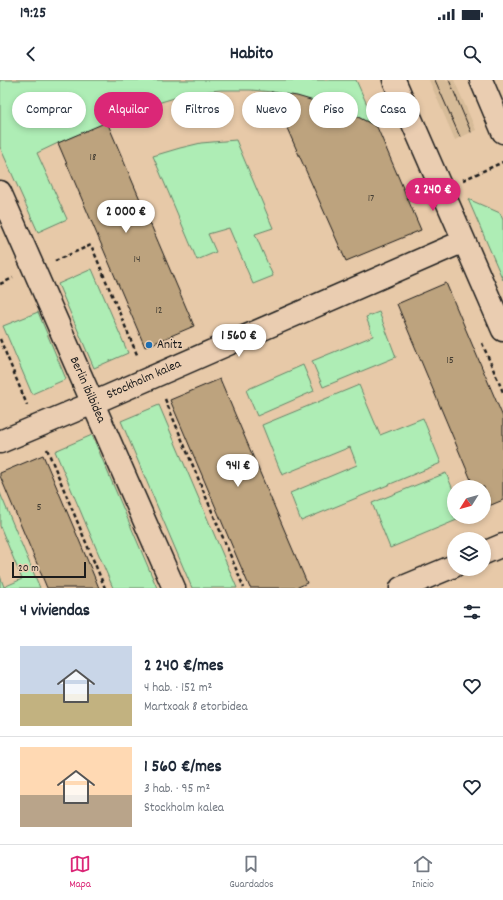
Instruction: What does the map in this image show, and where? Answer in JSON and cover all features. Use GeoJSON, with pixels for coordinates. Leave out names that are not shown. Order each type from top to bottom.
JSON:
{"type":"FeatureCollection","features":[{"type":"Feature","properties":{"kind":"street"},"geometry":{"type":"LineString","coordinates":[[394,80],[503,330]]}},
{"type":"Feature","properties":{"kind":"street"},"geometry":{"type":"LineString","coordinates":[[481,80],[503,132]]}},
{"type":"Feature","properties":{"kind":"street","name":"Berlin ibilbidea"},"geometry":{"type":"LineString","coordinates":[[0,192],[174,588]]}},
{"type":"Feature","properties":{"kind":"street","name":"Stockholm kalea"},"geometry":{"type":"LineString","coordinates":[[0,442],[464,241]]}},
{"type":"Feature","properties":{"kind":"street"},"geometry":{"type":"LineString","coordinates":[[491,550],[503,545]]}},
{"type":"Feature","properties":{"kind":"street"},"geometry":{"type":"LineString","coordinates":[[401,588],[447,569]]}},
{"type":"Feature","properties":{"kind":"path"},"geometry":{"type":"LineString","coordinates":[[0,284],[91,245],[139,358]]}},
{"type":"Feature","properties":{"kind":"path"},"geometry":{"type":"LineString","coordinates":[[0,339],[27,405]]}},
{"type":"Feature","properties":{"kind":"path"},"geometry":{"type":"LineString","coordinates":[[165,399],[244,588]]}},
{"type":"Feature","properties":{"kind":"path"},"geometry":{"type":"LineString","coordinates":[[46,449],[105,588]]}},
{"type":"Feature","properties":{"kind":"shaded area"},"geometry":{"type":"Polygon","coordinates":[[[429,80],[454,80],[476,130],[455,140],[429,80]]]}},
{"type":"Feature","properties":{"kind":"green space"},"geometry":{"type":"Polygon","coordinates":[[[0,80],[356,80],[366,102],[366,121],[358,117],[358,92],[309,92],[309,101],[301,99],[301,92],[221,90],[171,92],[171,99],[163,101],[163,92],[94,92],[95,128],[37,153],[67,219],[38,232],[0,147],[0,80]]]}},
{"type":"Feature","properties":{"kind":"green space"},"geometry":{"type":"Polygon","coordinates":[[[236,140],[273,228],[255,234],[273,276],[253,284],[229,228],[208,234],[216,252],[197,260],[153,156],[201,143],[236,140]]]}},
{"type":"Feature","properties":{"kind":"green space"},"geometry":{"type":"Polygon","coordinates":[[[468,199],[500,213],[503,220],[503,280],[468,199]]]}},
{"type":"Feature","properties":{"kind":"green space"},"geometry":{"type":"Polygon","coordinates":[[[92,269],[128,353],[94,368],[58,284],[92,269]]]}},
{"type":"Feature","properties":{"kind":"green space"},"geometry":{"type":"Polygon","coordinates":[[[38,312],[66,379],[32,394],[3,326],[38,312]]]}},
{"type":"Feature","properties":{"kind":"green space"},"geometry":{"type":"Polygon","coordinates":[[[379,312],[396,357],[323,387],[312,361],[373,336],[366,317],[379,312]]]}},
{"type":"Feature","properties":{"kind":"green space"},"geometry":{"type":"Polygon","coordinates":[[[303,365],[314,391],[257,416],[246,390],[303,365]]]}},
{"type":"Feature","properties":{"kind":"green space"},"geometry":{"type":"Polygon","coordinates":[[[359,385],[380,435],[423,418],[441,463],[301,521],[290,493],[357,465],[350,447],[282,475],[262,425],[359,385]]]}},
{"type":"Feature","properties":{"kind":"green space"},"geometry":{"type":"Polygon","coordinates":[[[159,405],[237,588],[192,588],[121,421],[159,405]]]}},
{"type":"Feature","properties":{"kind":"green space"},"geometry":{"type":"Polygon","coordinates":[[[92,435],[157,588],[113,588],[55,451],[92,435]]]}},
{"type":"Feature","properties":{"kind":"green space"},"geometry":{"type":"Polygon","coordinates":[[[446,473],[449,480],[447,480],[447,524],[390,548],[372,503],[446,473]]]}},
{"type":"Feature","properties":{"kind":"green space"},"geometry":{"type":"Polygon","coordinates":[[[0,493],[40,588],[0,588],[0,576],[4,587],[22,579],[0,526],[0,493]]]}},
{"type":"Feature","properties":{"kind":"building"},"geometry":{"type":"Polygon","coordinates":[[[301,97],[309,100],[309,128],[358,128],[358,117],[366,121],[366,128],[377,128],[421,230],[346,261],[287,128],[301,128],[301,97]]]}},
{"type":"Feature","properties":{"kind":"building"},"geometry":{"type":"Polygon","coordinates":[[[94,128],[110,128],[194,326],[145,347],[58,143],[94,128]]]}},
{"type":"Feature","properties":{"kind":"building"},"geometry":{"type":"Polygon","coordinates":[[[446,283],[503,417],[503,500],[491,505],[491,480],[471,480],[397,304],[446,283]]]}},
{"type":"Feature","properties":{"kind":"building"},"geometry":{"type":"Polygon","coordinates":[[[220,379],[307,583],[296,588],[250,588],[170,400],[220,379]]]}},
{"type":"Feature","properties":{"kind":"building"},"geometry":{"type":"Polygon","coordinates":[[[43,455],[99,588],[47,588],[0,476],[0,473],[43,455]]]}},
{"type":"Feature","properties":{"kind":"tram line"},"geometry":{"type":"LineString","coordinates":[[435,80],[460,137]]}},
{"type":"Feature","properties":{"kind":"tram line"},"geometry":{"type":"LineString","coordinates":[[449,80],[471,132]]}},
{"type":"Feature","properties":{"kind":"place","name":"Anitz"},"geometry":{"type":"Point","coordinates":[149,345]}}]}
